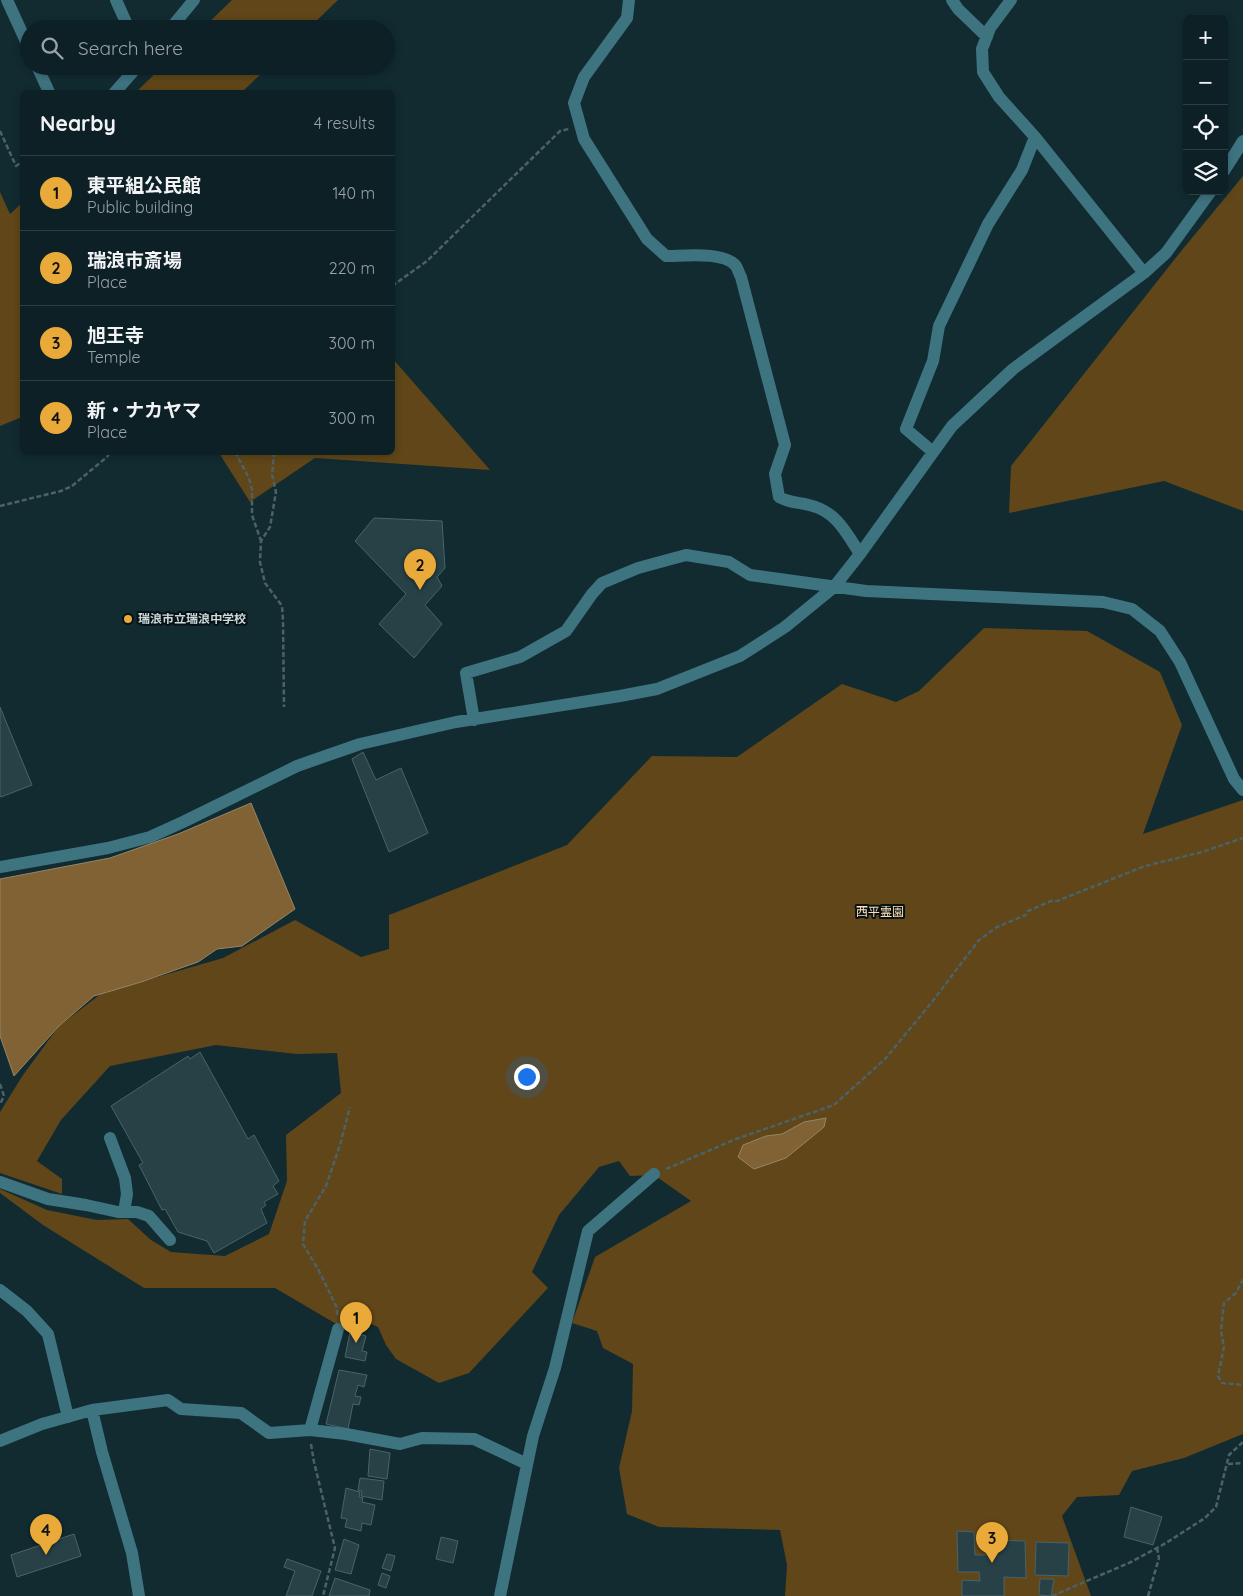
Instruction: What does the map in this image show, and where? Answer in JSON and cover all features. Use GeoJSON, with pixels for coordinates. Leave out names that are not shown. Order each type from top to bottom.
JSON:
{"type":"FeatureCollection","features":[{"type":"Feature","properties":{"kind":"street"},"geometry":{"type":"LineString","coordinates":[[7,0],[20,28]]}},
{"type":"Feature","properties":{"kind":"street"},"geometry":{"type":"LineString","coordinates":[[116,0],[125,20]]}},
{"type":"Feature","properties":{"kind":"street"},"geometry":{"type":"LineString","coordinates":[[177,20],[194,0]]}},
{"type":"Feature","properties":{"kind":"street"},"geometry":{"type":"LineString","coordinates":[[629,0],[627,18],[584,77],[574,103],[584,139],[647,239],[666,256],[710,256],[722,258],[736,265],[741,277],[785,445],[775,474],[779,496],[789,502],[810,505],[825,511],[839,521],[860,554]]}},
{"type":"Feature","properties":{"kind":"street"},"geometry":{"type":"LineString","coordinates":[[952,0],[958,9],[987,37]]}},
{"type":"Feature","properties":{"kind":"street"},"geometry":{"type":"LineString","coordinates":[[1011,0],[990,28],[982,50],[983,72],[999,97],[1035,138],[1144,273]]}},
{"type":"Feature","properties":{"kind":"street"},"geometry":{"type":"LineString","coordinates":[[41,75],[48,90]]}},
{"type":"Feature","properties":{"kind":"street"},"geometry":{"type":"LineString","coordinates":[[117,90],[130,75]]}},
{"type":"Feature","properties":{"kind":"street"},"geometry":{"type":"LineString","coordinates":[[933,452],[906,429],[933,361],[939,326],[988,224],[1022,170],[1035,138]]}},
{"type":"Feature","properties":{"kind":"street"},"geometry":{"type":"LineString","coordinates":[[1228,164],[1243,141]]}},
{"type":"Feature","properties":{"kind":"street"},"geometry":{"type":"LineString","coordinates":[[0,867],[108,848],[150,837],[296,766],[360,744],[456,722],[657,689],[740,656],[785,627],[834,587],[952,426],[1013,369],[1144,273],[1166,253],[1208,195]]}},
{"type":"Feature","properties":{"kind":"street"},"geometry":{"type":"LineString","coordinates":[[474,720],[466,673],[520,657],[566,631],[592,594],[602,584],[638,568],[686,555],[729,562],[750,575],[866,591],[1103,602],[1132,609],[1160,631],[1180,662],[1234,779],[1243,790]]}},
{"type":"Feature","properties":{"kind":"street"},"geometry":{"type":"LineString","coordinates":[[110,1138],[125,1178],[127,1194],[124,1212]]}},
{"type":"Feature","properties":{"kind":"street"},"geometry":{"type":"LineString","coordinates":[[500,1596],[533,1436],[555,1368],[588,1231],[654,1174]]}},
{"type":"Feature","properties":{"kind":"street"},"geometry":{"type":"LineString","coordinates":[[0,1182],[48,1199],[124,1212],[137,1212],[149,1216],[170,1240]]}},
{"type":"Feature","properties":{"kind":"street"},"geometry":{"type":"LineString","coordinates":[[0,1290],[27,1310],[48,1334],[68,1417]]}},
{"type":"Feature","properties":{"kind":"street"},"geometry":{"type":"LineString","coordinates":[[310,1430],[338,1329]]}},
{"type":"Feature","properties":{"kind":"street"},"geometry":{"type":"LineString","coordinates":[[0,1441],[42,1424],[92,1410],[168,1400],[181,1409],[242,1413],[269,1433],[310,1430],[346,1434],[400,1444],[422,1438],[474,1439],[527,1464]]}},
{"type":"Feature","properties":{"kind":"street"},"geometry":{"type":"LineString","coordinates":[[92,1410],[102,1452],[132,1553],[139,1596]]}},
{"type":"Feature","properties":{"kind":"path"},"geometry":{"type":"LineString","coordinates":[[395,284],[427,261],[560,131],[580,127]]}},
{"type":"Feature","properties":{"kind":"path"},"geometry":{"type":"LineString","coordinates":[[0,131],[16,166],[20,163]]}},
{"type":"Feature","properties":{"kind":"path"},"geometry":{"type":"LineString","coordinates":[[0,506],[62,491],[72,486],[108,455]]}},
{"type":"Feature","properties":{"kind":"path"},"geometry":{"type":"LineString","coordinates":[[237,455],[249,478],[252,490],[252,515],[262,541]]}},
{"type":"Feature","properties":{"kind":"path"},"geometry":{"type":"LineString","coordinates":[[274,455],[272,475],[276,492],[270,527],[262,541],[260,562],[265,582],[282,606],[284,707]]}},
{"type":"Feature","properties":{"kind":"path"},"geometry":{"type":"LineString","coordinates":[[654,1174],[736,1139],[834,1105],[885,1059],[932,1002],[979,940],[997,928],[1051,901],[1057,901],[1145,866],[1202,852],[1243,838]]}},
{"type":"Feature","properties":{"kind":"path"},"geometry":{"type":"LineString","coordinates":[[0,1084],[4,1096],[0,1104]]}},
{"type":"Feature","properties":{"kind":"path"},"geometry":{"type":"LineString","coordinates":[[338,1329],[337,1308],[303,1244],[305,1221],[326,1186],[350,1107]]}},
{"type":"Feature","properties":{"kind":"path"},"geometry":{"type":"LineString","coordinates":[[1243,1279],[1236,1293],[1224,1303],[1221,1330],[1224,1347],[1218,1376],[1222,1383],[1243,1385]]}},
{"type":"Feature","properties":{"kind":"path"},"geometry":{"type":"LineString","coordinates":[[310,1430],[314,1462],[336,1548],[323,1596]]}},
{"type":"Feature","properties":{"kind":"path"},"geometry":{"type":"LineString","coordinates":[[1052,1596],[1131,1562],[1205,1518],[1216,1507],[1229,1455],[1243,1442]]}},
{"type":"Feature","properties":{"kind":"path"},"geometry":{"type":"LineString","coordinates":[[1228,1464],[1243,1463]]}},
{"type":"Feature","properties":{"kind":"path"},"geometry":{"type":"LineString","coordinates":[[1148,1596],[1159,1558],[1156,1548]]}},
{"type":"Feature","properties":{"kind":"green space"},"geometry":{"type":"Polygon","coordinates":[[[232,0],[338,0],[317,20],[211,20],[232,0]]]}},
{"type":"Feature","properties":{"kind":"green space"},"geometry":{"type":"Polygon","coordinates":[[[154,75],[260,75],[244,90],[138,90],[154,75]]]}},
{"type":"Feature","properties":{"kind":"green space"},"geometry":{"type":"Polygon","coordinates":[[[1243,176],[1243,511],[1164,481],[1009,513],[1011,466],[1243,176]]]}},
{"type":"Feature","properties":{"kind":"green space"},"geometry":{"type":"Polygon","coordinates":[[[0,192],[10,214],[20,205],[20,418],[0,426],[0,192]]]}},
{"type":"Feature","properties":{"kind":"green space"},"geometry":{"type":"Polygon","coordinates":[[[395,361],[490,470],[315,458],[250,502],[220,455],[395,455],[395,361]]]}},
{"type":"Feature","properties":{"kind":"green space","name":"西平霊園"},"geometry":{"type":"Polygon","coordinates":[[[984,628],[1087,631],[1160,672],[1182,725],[1143,834],[1243,800],[1243,1434],[1184,1458],[1132,1471],[1119,1495],[1077,1497],[1062,1516],[1091,1596],[785,1596],[787,1565],[780,1530],[659,1527],[627,1514],[619,1468],[632,1411],[633,1364],[603,1348],[597,1331],[572,1323],[595,1257],[691,1201],[654,1175],[630,1176],[619,1161],[599,1167],[559,1215],[532,1272],[548,1288],[469,1373],[439,1383],[396,1359],[386,1345],[378,1327],[352,1315],[338,1325],[275,1288],[144,1288],[43,1225],[0,1193],[0,1189],[47,1210],[97,1220],[128,1219],[151,1240],[171,1252],[225,1256],[269,1234],[287,1181],[286,1135],[341,1093],[337,1053],[297,1054],[216,1045],[110,1066],[61,1120],[37,1161],[62,1179],[62,1194],[0,1173],[0,1112],[23,1075],[59,1026],[102,993],[223,958],[295,920],[361,957],[389,949],[389,915],[567,845],[652,756],[737,757],[842,684],[896,702],[919,691],[984,628]]]}},
{"type":"Feature","properties":{"kind":"shaded area"},"geometry":{"type":"Polygon","coordinates":[[[251,803],[295,909],[242,946],[217,949],[198,962],[94,996],[59,1026],[14,1076],[0,1036],[0,879],[110,858],[178,834],[251,803]]]}},
{"type":"Feature","properties":{"kind":"shaded area"},"geometry":{"type":"Polygon","coordinates":[[[826,1118],[824,1127],[786,1158],[754,1169],[738,1157],[743,1145],[766,1136],[782,1134],[804,1122],[826,1118]]]}},
{"type":"Feature","properties":{"kind":"building"},"geometry":{"type":"Polygon","coordinates":[[[374,518],[442,521],[445,568],[437,577],[442,586],[425,605],[442,624],[414,658],[379,624],[406,594],[355,541],[374,518]]]}},
{"type":"Feature","properties":{"kind":"building"},"geometry":{"type":"Polygon","coordinates":[[[0,707],[32,785],[1,797],[0,796],[0,707]]]}},
{"type":"Feature","properties":{"kind":"building"},"geometry":{"type":"Polygon","coordinates":[[[363,752],[376,780],[401,768],[428,833],[389,852],[352,759],[363,752]]]}},
{"type":"Feature","properties":{"kind":"building"},"geometry":{"type":"Polygon","coordinates":[[[200,1052],[248,1139],[254,1135],[279,1181],[273,1186],[278,1194],[264,1202],[266,1205],[261,1209],[267,1223],[214,1253],[207,1241],[178,1232],[165,1209],[162,1210],[139,1165],[143,1163],[111,1106],[188,1056],[190,1059],[200,1052]]]}},
{"type":"Feature","properties":{"kind":"building"},"geometry":{"type":"Polygon","coordinates":[[[350,1332],[366,1336],[362,1351],[367,1352],[365,1361],[345,1357],[350,1332]]]}},
{"type":"Feature","properties":{"kind":"building"},"geometry":{"type":"Polygon","coordinates":[[[339,1370],[367,1375],[364,1387],[358,1385],[355,1396],[361,1397],[359,1405],[353,1404],[348,1429],[326,1424],[339,1370]]]}},
{"type":"Feature","properties":{"kind":"building"},"geometry":{"type":"Polygon","coordinates":[[[370,1449],[390,1453],[387,1479],[368,1476],[370,1449]]]}},
{"type":"Feature","properties":{"kind":"building"},"geometry":{"type":"Polygon","coordinates":[[[360,1478],[384,1481],[382,1500],[361,1496],[362,1491],[358,1490],[360,1478]]]}},
{"type":"Feature","properties":{"kind":"building"},"geometry":{"type":"Polygon","coordinates":[[[346,1488],[360,1492],[359,1497],[363,1498],[362,1502],[375,1505],[371,1525],[362,1523],[361,1531],[345,1527],[347,1519],[341,1518],[346,1488]]]}},
{"type":"Feature","properties":{"kind":"building"},"geometry":{"type":"Polygon","coordinates":[[[1131,1507],[1162,1517],[1153,1545],[1124,1537],[1131,1507]]]}},
{"type":"Feature","properties":{"kind":"building"},"geometry":{"type":"Polygon","coordinates":[[[957,1531],[974,1532],[975,1555],[986,1555],[986,1540],[1025,1541],[1026,1578],[1004,1577],[1004,1596],[962,1596],[962,1580],[980,1581],[979,1572],[958,1572],[957,1531]]]}},
{"type":"Feature","properties":{"kind":"building"},"geometry":{"type":"Polygon","coordinates":[[[74,1534],[81,1556],[17,1577],[11,1555],[74,1534]]]}},
{"type":"Feature","properties":{"kind":"building"},"geometry":{"type":"Polygon","coordinates":[[[441,1537],[458,1541],[453,1563],[436,1559],[441,1537]]]}},
{"type":"Feature","properties":{"kind":"building"},"geometry":{"type":"Polygon","coordinates":[[[344,1539],[359,1545],[351,1574],[335,1570],[344,1539]]]}},
{"type":"Feature","properties":{"kind":"building"},"geometry":{"type":"Polygon","coordinates":[[[1036,1542],[1069,1543],[1068,1576],[1035,1575],[1036,1542]]]}},
{"type":"Feature","properties":{"kind":"building"},"geometry":{"type":"Polygon","coordinates":[[[387,1554],[395,1556],[391,1571],[382,1568],[387,1554]]]}},
{"type":"Feature","properties":{"kind":"building"},"geometry":{"type":"Polygon","coordinates":[[[287,1559],[321,1571],[312,1596],[286,1596],[295,1571],[284,1567],[287,1559]]]}},
{"type":"Feature","properties":{"kind":"building"},"geometry":{"type":"Polygon","coordinates":[[[382,1573],[390,1576],[386,1588],[378,1585],[382,1573]]]}},
{"type":"Feature","properties":{"kind":"building"},"geometry":{"type":"Polygon","coordinates":[[[335,1578],[370,1590],[369,1596],[329,1596],[335,1578]]]}},
{"type":"Feature","properties":{"kind":"building"},"geometry":{"type":"Polygon","coordinates":[[[1040,1579],[1054,1579],[1051,1596],[1039,1595],[1040,1579]]]}},
{"type":"Feature","properties":{"kind":"place","name":"瑞浪市斎場"},"geometry":{"type":"Point","coordinates":[420,590]}},
{"type":"Feature","properties":{"kind":"place","name":"瑞浪市立瑞浪中学校"},"geometry":{"type":"Point","coordinates":[128,619]}},
{"type":"Feature","properties":{"kind":"place","name":"東平組公民館"},"geometry":{"type":"Point","coordinates":[356,1343]}},
{"type":"Feature","properties":{"kind":"place","name":"新・ナカヤマ"},"geometry":{"type":"Point","coordinates":[46,1555]}},
{"type":"Feature","properties":{"kind":"place","name":"旭王寺"},"geometry":{"type":"Point","coordinates":[992,1563]}}]}
